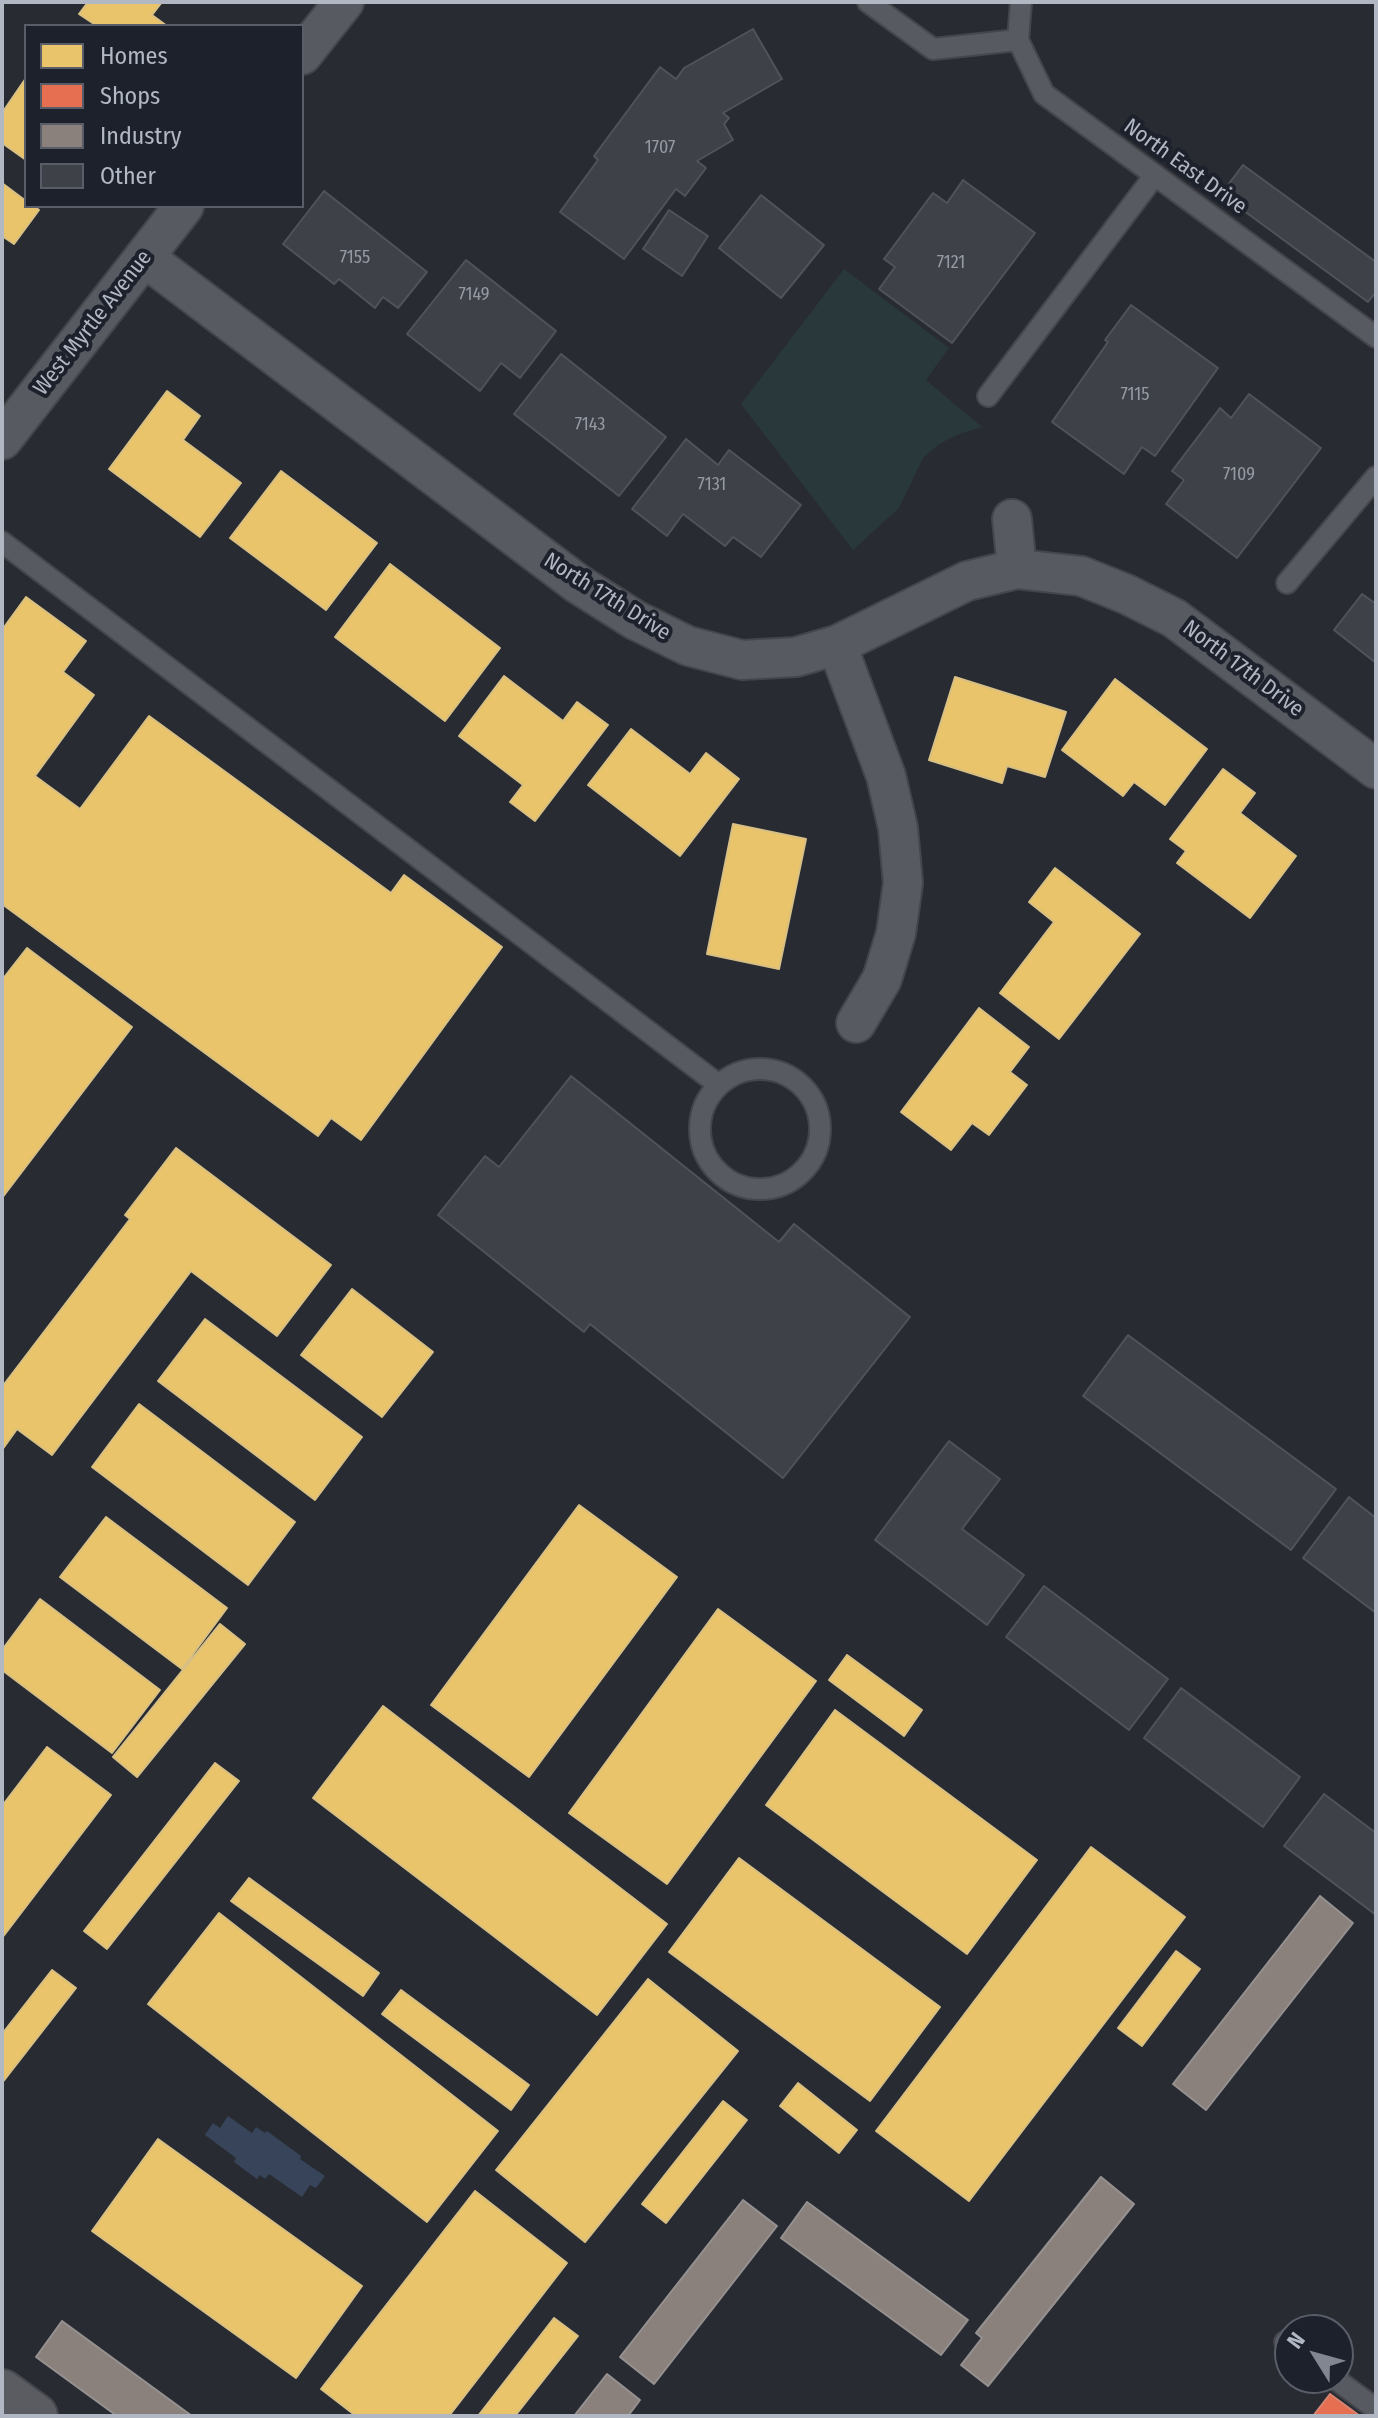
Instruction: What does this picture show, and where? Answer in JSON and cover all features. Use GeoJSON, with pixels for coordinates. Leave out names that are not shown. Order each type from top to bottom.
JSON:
{"type":"FeatureCollection","features":[{"type":"Feature","properties":{"kind":"main road"},"geometry":{"type":"LineString","coordinates":[[2,2392],[35,2416]]}},
{"type":"Feature","properties":{"kind":"street"},"geometry":{"type":"LineString","coordinates":[[304,52],[344,2]]}},
{"type":"Feature","properties":{"kind":"street","name":"West Myrtle Avenue"},"geometry":{"type":"LineString","coordinates":[[2,440],[182,208]]}},
{"type":"Feature","properties":{"kind":"street","name":"North 17th Drive"},"geometry":{"type":"LineString","coordinates":[[144,257],[578,584],[635,620],[688,646],[742,660],[796,657],[837,645],[967,581],[1017,569],[1081,576],[1174,618],[1376,769]]}},
{"type":"Feature","properties":{"kind":"street"},"geometry":{"type":"LineString","coordinates":[[1012,519],[1017,569]]}},
{"type":"Feature","properties":{"kind":"street"},"geometry":{"type":"LineString","coordinates":[[837,645],[886,776],[898,828],[903,883],[896,933],[882,979],[856,1023]]}},
{"type":"Feature","properties":{"kind":"lane"},"geometry":{"type":"LineString","coordinates":[[868,2],[933,49],[1018,40],[1021,2]]}},
{"type":"Feature","properties":{"kind":"lane","name":"North East Drive"},"geometry":{"type":"LineString","coordinates":[[1018,40],[1044,94],[1376,337]]}},
{"type":"Feature","properties":{"kind":"lane"},"geometry":{"type":"LineString","coordinates":[[988,396],[1155,175]]}},
{"type":"Feature","properties":{"kind":"lane"},"geometry":{"type":"LineString","coordinates":[[1287,583],[1376,477]]}},
{"type":"Feature","properties":{"kind":"lane"},"geometry":{"type":"LineString","coordinates":[[2,542],[719,1085]]}},
{"type":"Feature","properties":{"kind":"lane"},"geometry":{"type":"LineString","coordinates":[[762,1068],[786,1074],[805,1087],[817,1107],[821,1131],[816,1154],[802,1173],[782,1185],[758,1189],[735,1184],[716,1171],[704,1150],[699,1127],[705,1104],[719,1085],[739,1072],[762,1068]]}},
{"type":"Feature","properties":{"kind":"lane"},"geometry":{"type":"LineString","coordinates":[[1354,2393],[1376,2409]]}},
{"type":"Feature","properties":{"kind":"shaded area"},"geometry":{"type":"Polygon","coordinates":[[[844,269],[949,348],[926,380],[982,427],[939,444],[923,458],[899,508],[853,550],[741,404],[844,269]]]}},
{"type":"Feature","properties":{"kind":"water"},"geometry":{"type":"Polygon","coordinates":[[[228,2116],[252,2133],[256,2127],[265,2133],[267,2131],[325,2176],[316,2188],[310,2185],[302,2197],[269,2174],[265,2179],[260,2175],[257,2179],[234,2162],[236,2158],[205,2135],[213,2123],[220,2128],[228,2116]]]}},
{"type":"Feature","properties":{"kind":"building: Homes"},"geometry":{"type":"Polygon","coordinates":[[[88,2],[162,2],[152,15],[164,24],[94,24],[79,14],[88,2]]]}},
{"type":"Feature","properties":{"kind":"building: Homes"},"geometry":{"type":"Polygon","coordinates":[[[24,81],[24,159],[2,143],[2,113],[24,81]]]}},
{"type":"Feature","properties":{"kind":"building: Homes"},"geometry":{"type":"Polygon","coordinates":[[[2,183],[24,200],[24,208],[39,210],[14,244],[2,236],[2,183]]]}},
{"type":"Feature","properties":{"kind":"building: Homes"},"geometry":{"type":"Polygon","coordinates":[[[167,391],[200,416],[183,440],[241,483],[200,537],[109,469],[167,391]]]}},
{"type":"Feature","properties":{"kind":"building: Homes"},"geometry":{"type":"Polygon","coordinates":[[[281,471],[377,543],[326,610],[230,538],[281,471]]]}},
{"type":"Feature","properties":{"kind":"building: Homes"},"geometry":{"type":"Polygon","coordinates":[[[390,564],[500,648],[445,721],[335,637],[390,564]]]}},
{"type":"Feature","properties":{"kind":"building: Homes"},"geometry":{"type":"Polygon","coordinates":[[[26,597],[86,641],[63,672],[94,695],[35,776],[80,809],[149,716],[391,893],[404,875],[502,947],[361,1140],[331,1118],[318,1136],[2,904],[2,630],[26,597]]]}},
{"type":"Feature","properties":{"kind":"building: Homes"},"geometry":{"type":"Polygon","coordinates":[[[504,676],[563,721],[577,702],[608,725],[535,821],[510,802],[523,785],[459,736],[504,676]]]}},
{"type":"Feature","properties":{"kind":"building: Homes"},"geometry":{"type":"Polygon","coordinates":[[[955,677],[1066,712],[1045,777],[1007,766],[1002,783],[929,760],[955,677]]]}},
{"type":"Feature","properties":{"kind":"building: Homes"},"geometry":{"type":"Polygon","coordinates":[[[1115,679],[1207,749],[1165,805],[1134,782],[1123,796],[1062,750],[1115,679]]]}},
{"type":"Feature","properties":{"kind":"building: Homes"},"geometry":{"type":"Polygon","coordinates":[[[631,729],[690,774],[706,753],[739,779],[680,856],[588,785],[631,729]]]}},
{"type":"Feature","properties":{"kind":"building: Homes"},"geometry":{"type":"Polygon","coordinates":[[[1223,769],[1255,793],[1240,813],[1296,856],[1250,918],[1177,863],[1186,851],[1170,839],[1223,769]]]}},
{"type":"Feature","properties":{"kind":"building: Homes"},"geometry":{"type":"Polygon","coordinates":[[[733,824],[806,839],[779,969],[707,954],[733,824]]]}},
{"type":"Feature","properties":{"kind":"building: Homes"},"geometry":{"type":"Polygon","coordinates":[[[1055,868],[1140,934],[1059,1039],[1000,993],[1054,922],[1029,902],[1055,868]]]}},
{"type":"Feature","properties":{"kind":"building: Homes"},"geometry":{"type":"Polygon","coordinates":[[[27,948],[132,1027],[2,1198],[2,980],[27,948]]]}},
{"type":"Feature","properties":{"kind":"building: Homes"},"geometry":{"type":"Polygon","coordinates":[[[979,1008],[1029,1047],[1010,1072],[1027,1085],[989,1135],[972,1123],[951,1150],[901,1112],[979,1008]]]}},
{"type":"Feature","properties":{"kind":"building: Homes"},"geometry":{"type":"Polygon","coordinates":[[[176,1148],[331,1265],[277,1336],[191,1271],[52,1455],[17,1429],[2,1450],[2,1387],[130,1219],[125,1215],[176,1148]]]}},
{"type":"Feature","properties":{"kind":"building: Homes"},"geometry":{"type":"Polygon","coordinates":[[[352,1289],[433,1352],[382,1417],[301,1355],[352,1289]]]}},
{"type":"Feature","properties":{"kind":"building: Homes"},"geometry":{"type":"Polygon","coordinates":[[[205,1319],[362,1437],[315,1500],[158,1381],[205,1319]]]}},
{"type":"Feature","properties":{"kind":"building: Homes"},"geometry":{"type":"Polygon","coordinates":[[[139,1404],[295,1522],[248,1585],[92,1467],[139,1404]]]}},
{"type":"Feature","properties":{"kind":"building: Homes"},"geometry":{"type":"Polygon","coordinates":[[[579,1505],[677,1577],[529,1777],[431,1705],[579,1505]]]}},
{"type":"Feature","properties":{"kind":"building: Homes"},"geometry":{"type":"Polygon","coordinates":[[[106,1517],[227,1608],[182,1669],[60,1577],[106,1517]]]}},
{"type":"Feature","properties":{"kind":"building: Homes"},"geometry":{"type":"Polygon","coordinates":[[[40,1599],[160,1690],[112,1753],[2,1670],[2,1650],[40,1599]]]}},
{"type":"Feature","properties":{"kind":"building: Homes"},"geometry":{"type":"Polygon","coordinates":[[[718,1609],[816,1681],[667,1884],[569,1813],[718,1609]]]}},
{"type":"Feature","properties":{"kind":"building: Homes"},"geometry":{"type":"Polygon","coordinates":[[[220,1624],[245,1644],[137,1777],[113,1757],[220,1624]]]}},
{"type":"Feature","properties":{"kind":"building: Homes"},"geometry":{"type":"Polygon","coordinates":[[[847,1655],[922,1710],[904,1736],[829,1680],[847,1655]]]}},
{"type":"Feature","properties":{"kind":"building: Homes"},"geometry":{"type":"Polygon","coordinates":[[[383,1706],[667,1924],[597,2015],[313,1798],[383,1706]]]}},
{"type":"Feature","properties":{"kind":"building: Homes"},"geometry":{"type":"Polygon","coordinates":[[[835,1710],[1037,1860],[967,1954],[766,1805],[835,1710]]]}},
{"type":"Feature","properties":{"kind":"building: Homes"},"geometry":{"type":"Polygon","coordinates":[[[47,1747],[111,1795],[2,1938],[2,1806],[47,1747]]]}},
{"type":"Feature","properties":{"kind":"building: Homes"},"geometry":{"type":"Polygon","coordinates":[[[215,1763],[239,1781],[107,1949],[84,1931],[215,1763]]]}},
{"type":"Feature","properties":{"kind":"building: Homes"},"geometry":{"type":"Polygon","coordinates":[[[1091,1847],[1185,1917],[969,2201],[876,2131],[1091,1847]]]}},
{"type":"Feature","properties":{"kind":"building: Homes"},"geometry":{"type":"Polygon","coordinates":[[[739,1858],[940,2007],[870,2101],[669,1952],[739,1858]]]}},
{"type":"Feature","properties":{"kind":"building: Homes"},"geometry":{"type":"Polygon","coordinates":[[[249,1878],[379,1973],[363,1996],[231,1901],[249,1878]]]}},
{"type":"Feature","properties":{"kind":"building: Homes"},"geometry":{"type":"Polygon","coordinates":[[[219,1913],[498,2131],[427,2222],[148,2004],[219,1913]]]}},
{"type":"Feature","properties":{"kind":"building: Homes"},"geometry":{"type":"Polygon","coordinates":[[[1176,1951],[1200,1969],[1142,2046],[1118,2028],[1176,1951]]]}},
{"type":"Feature","properties":{"kind":"building: Homes"},"geometry":{"type":"Polygon","coordinates":[[[52,1970],[76,1988],[2,2083],[2,2034],[52,1970]]]}},
{"type":"Feature","properties":{"kind":"building: Homes"},"geometry":{"type":"Polygon","coordinates":[[[648,1979],[738,2051],[585,2242],[496,2170],[648,1979]]]}},
{"type":"Feature","properties":{"kind":"building: Homes"},"geometry":{"type":"Polygon","coordinates":[[[401,1990],[529,2085],[511,2110],[382,2014],[401,1990]]]}},
{"type":"Feature","properties":{"kind":"building: Homes"},"geometry":{"type":"Polygon","coordinates":[[[798,2083],[857,2130],[839,2153],[780,2106],[798,2083]]]}},
{"type":"Feature","properties":{"kind":"building: Homes"},"geometry":{"type":"Polygon","coordinates":[[[723,2101],[747,2120],[666,2223],[642,2204],[723,2101]]]}},
{"type":"Feature","properties":{"kind":"building: Homes"},"geometry":{"type":"Polygon","coordinates":[[[158,2139],[362,2286],[296,2378],[92,2231],[158,2139]]]}},
{"type":"Feature","properties":{"kind":"building: Homes"},"geometry":{"type":"Polygon","coordinates":[[[475,2191],[567,2263],[449,2416],[356,2416],[321,2389],[475,2191]]]}},
{"type":"Feature","properties":{"kind":"building: Homes"},"geometry":{"type":"Polygon","coordinates":[[[554,2318],[578,2336],[515,2416],[478,2416],[554,2318]]]}},
{"type":"Feature","properties":{"kind":"building: Shops"},"geometry":{"type":"Polygon","coordinates":[[[1330,2394],[1360,2416],[1313,2416],[1330,2394]]]}},
{"type":"Feature","properties":{"kind":"building: Industry"},"geometry":{"type":"Polygon","coordinates":[[[1320,1896],[1353,1923],[1206,2110],[1173,2084],[1320,1896]]]}},
{"type":"Feature","properties":{"kind":"building: Industry"},"geometry":{"type":"Polygon","coordinates":[[[1101,2177],[1134,2204],[988,2386],[961,2365],[982,2338],[976,2333],[1101,2177]]]}},
{"type":"Feature","properties":{"kind":"building: Industry"},"geometry":{"type":"Polygon","coordinates":[[[743,2200],[777,2226],[654,2384],[620,2357],[743,2200]]]}},
{"type":"Feature","properties":{"kind":"building: Industry"},"geometry":{"type":"Polygon","coordinates":[[[807,2202],[968,2320],[941,2355],[781,2238],[807,2202]]]}},
{"type":"Feature","properties":{"kind":"building: Industry"},"geometry":{"type":"Polygon","coordinates":[[[62,2321],[192,2416],[117,2416],[36,2357],[62,2321]]]}},
{"type":"Feature","properties":{"kind":"building: Industry"},"geometry":{"type":"Polygon","coordinates":[[[607,2374],[640,2400],[628,2416],[574,2416],[607,2374]]]}},
{"type":"Feature","properties":{"kind":"building: Other"},"geometry":{"type":"Polygon","coordinates":[[[753,29],[782,79],[723,113],[729,118],[724,124],[733,140],[697,161],[706,168],[685,196],[676,189],[624,259],[560,212],[598,160],[594,156],[660,67],[676,79],[684,68],[753,29]]]}},
{"type":"Feature","properties":{"kind":"building: Other"},"geometry":{"type":"Polygon","coordinates":[[[1243,165],[1376,262],[1376,292],[1368,302],[1221,194],[1243,165]]]}},
{"type":"Feature","properties":{"kind":"building: Other"},"geometry":{"type":"Polygon","coordinates":[[[963,180],[1035,233],[952,343],[879,289],[895,267],[884,259],[933,193],[947,203],[963,180]]]}},
{"type":"Feature","properties":{"kind":"building: Other"},"geometry":{"type":"Polygon","coordinates":[[[324,191],[427,272],[398,308],[383,297],[375,308],[339,279],[334,284],[283,244],[324,191]]]}},
{"type":"Feature","properties":{"kind":"building: Other"},"geometry":{"type":"Polygon","coordinates":[[[761,195],[824,245],[781,298],[719,248],[761,195]]]}},
{"type":"Feature","properties":{"kind":"building: Other"},"geometry":{"type":"Polygon","coordinates":[[[669,210],[708,236],[682,276],[643,249],[669,210]]]}},
{"type":"Feature","properties":{"kind":"building: Other"},"geometry":{"type":"Polygon","coordinates":[[[466,260],[556,331],[520,378],[501,363],[480,391],[407,334],[466,260]]]}},
{"type":"Feature","properties":{"kind":"building: Other"},"geometry":{"type":"Polygon","coordinates":[[[1131,305],[1218,368],[1155,456],[1142,447],[1124,474],[1052,422],[1131,305]]]}},
{"type":"Feature","properties":{"kind":"building: Other"},"geometry":{"type":"Polygon","coordinates":[[[561,354],[666,437],[619,496],[514,414],[561,354]]]}},
{"type":"Feature","properties":{"kind":"building: Other"},"geometry":{"type":"Polygon","coordinates":[[[1249,394],[1321,448],[1237,558],[1166,504],[1184,480],[1172,471],[1220,408],[1231,418],[1249,394]]]}},
{"type":"Feature","properties":{"kind":"building: Other"},"geometry":{"type":"Polygon","coordinates":[[[686,439],[718,465],[729,450],[801,505],[761,557],[733,537],[725,546],[683,514],[667,536],[632,509],[686,439]]]}},
{"type":"Feature","properties":{"kind":"building: Other"},"geometry":{"type":"Polygon","coordinates":[[[1362,594],[1376,604],[1376,663],[1334,630],[1362,594]]]}},
{"type":"Feature","properties":{"kind":"building: Other"},"geometry":{"type":"Polygon","coordinates":[[[571,1076],[779,1242],[794,1224],[910,1317],[783,1478],[590,1324],[584,1332],[438,1215],[485,1156],[499,1167],[571,1076]]]}},
{"type":"Feature","properties":{"kind":"building: Other"},"geometry":{"type":"Polygon","coordinates":[[[1128,1335],[1336,1489],[1291,1550],[1083,1396],[1128,1335]]]}},
{"type":"Feature","properties":{"kind":"building: Other"},"geometry":{"type":"Polygon","coordinates":[[[949,1441],[1000,1479],[962,1529],[1024,1575],[987,1625],[875,1540],[949,1441]]]}},
{"type":"Feature","properties":{"kind":"building: Other"},"geometry":{"type":"Polygon","coordinates":[[[1349,1497],[1376,1518],[1376,1613],[1303,1558],[1349,1497]]]}},
{"type":"Feature","properties":{"kind":"building: Other"},"geometry":{"type":"Polygon","coordinates":[[[1044,1586],[1168,1679],[1129,1730],[1006,1637],[1044,1586]]]}},
{"type":"Feature","properties":{"kind":"building: Other"},"geometry":{"type":"Polygon","coordinates":[[[1181,1688],[1300,1777],[1263,1827],[1144,1738],[1181,1688]]]}},
{"type":"Feature","properties":{"kind":"building: Other"},"geometry":{"type":"Polygon","coordinates":[[[1324,1794],[1376,1833],[1376,1915],[1284,1846],[1324,1794]]]}}]}
